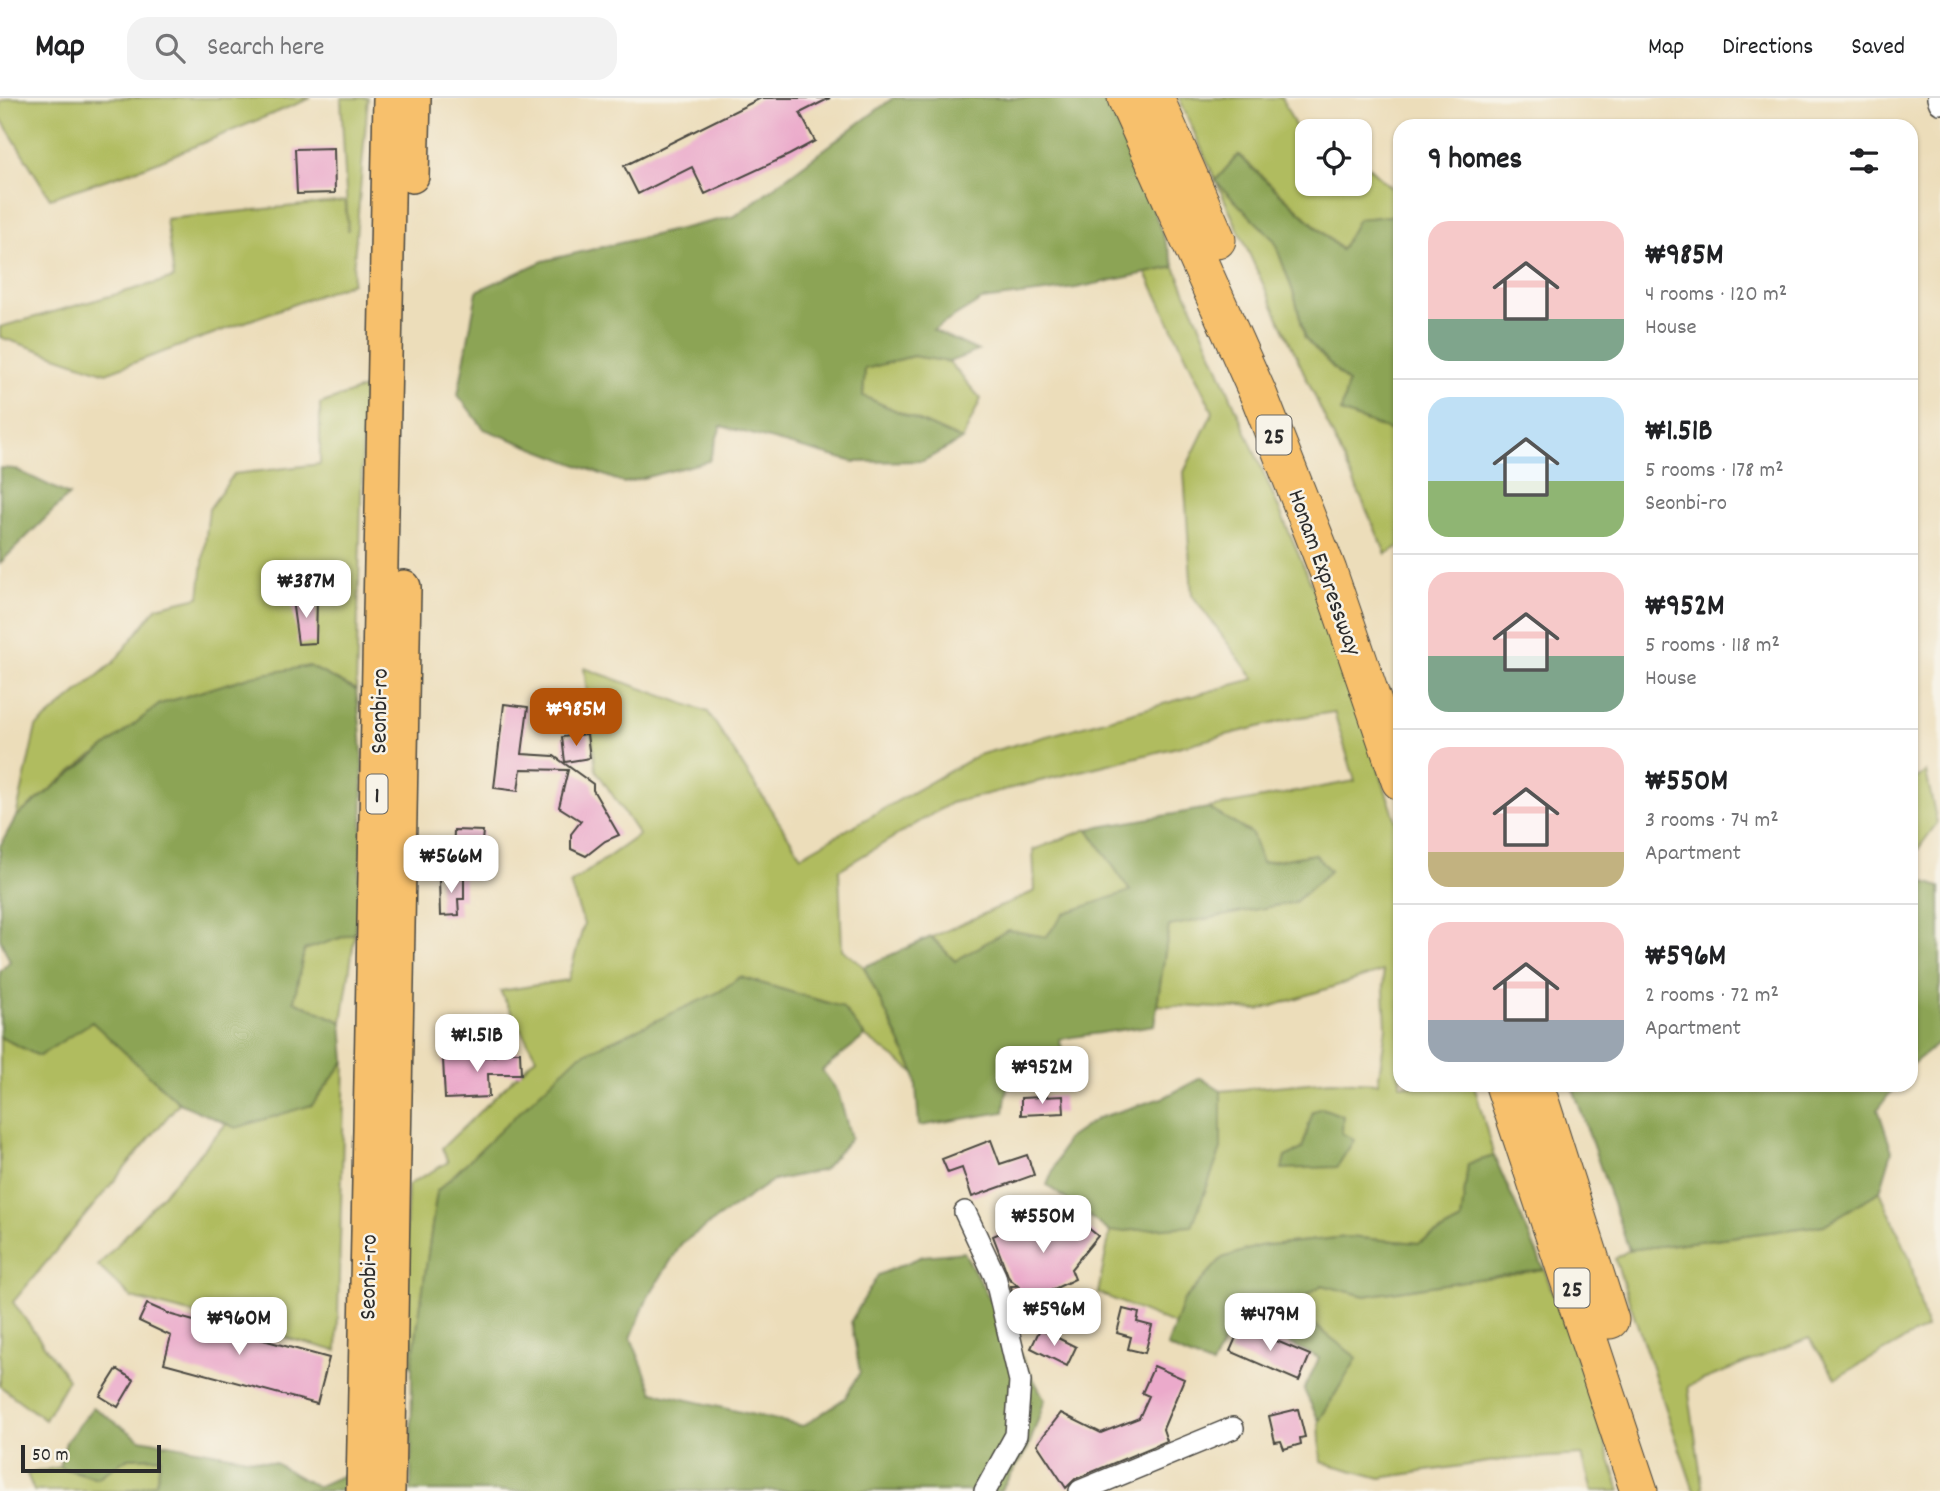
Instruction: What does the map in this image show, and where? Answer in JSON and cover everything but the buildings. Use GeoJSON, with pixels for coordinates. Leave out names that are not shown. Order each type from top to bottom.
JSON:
{"type":"FeatureCollection","features":[{"type":"Feature","properties":{"kind":"highway","name":"Honam Expressway"},"geometry":{"type":"LineString","coordinates":[[1126,98],[1259,396],[1328,570],[1393,760]]}},
{"type":"Feature","properties":{"kind":"highway","name":"Honam Expressway"},"geometry":{"type":"LineString","coordinates":[[1155,98],[1279,388],[1393,689]]}},
{"type":"Feature","properties":{"kind":"highway","name":"25"},"geometry":{"type":"LineString","coordinates":[[1506,1092],[1639,1491]]}},
{"type":"Feature","properties":{"kind":"highway","name":"25"},"geometry":{"type":"LineString","coordinates":[[1537,1092],[1664,1491]]}},
{"type":"Feature","properties":{"kind":"main road","name":"Seonbi-ro"},"geometry":{"type":"LineString","coordinates":[[363,1491],[390,98]]}},
{"type":"Feature","properties":{"kind":"main road","name":"Seonbi-ro"},"geometry":{"type":"LineString","coordinates":[[388,1491],[414,98]]}},
{"type":"Feature","properties":{"kind":"street"},"geometry":{"type":"LineString","coordinates":[[965,1212],[998,1286],[1020,1381],[1016,1435],[985,1491]]}},
{"type":"Feature","properties":{"kind":"street"},"geometry":{"type":"LineString","coordinates":[[1080,1491],[1233,1428]]}},
{"type":"Feature","properties":{"kind":"green space"},"geometry":{"type":"Polygon","coordinates":[[[9,98],[311,98],[147,166],[50,198],[0,117],[0,102],[9,98]]]}},
{"type":"Feature","properties":{"kind":"green space"},"geometry":{"type":"Polygon","coordinates":[[[341,98],[368,98],[352,283],[106,373],[0,337],[0,327],[174,278],[166,219],[345,201],[348,231],[341,98]]]}},
{"type":"Feature","properties":{"kind":"green space"},"geometry":{"type":"Polygon","coordinates":[[[893,98],[1103,98],[1128,143],[1175,267],[1076,288],[982,300],[933,330],[978,351],[949,362],[913,356],[865,369],[863,396],[962,440],[923,461],[854,462],[721,426],[709,461],[624,483],[484,429],[458,395],[477,291],[543,261],[735,216],[893,98]]]}},
{"type":"Feature","properties":{"kind":"green space"},"geometry":{"type":"Polygon","coordinates":[[[1179,98],[1282,98],[1295,126],[1295,196],[1372,196],[1372,170],[1393,190],[1393,216],[1359,219],[1342,250],[1239,155],[1216,180],[1179,98]]]}},
{"type":"Feature","properties":{"kind":"green space"},"geometry":{"type":"Polygon","coordinates":[[[1238,155],[1341,250],[1358,219],[1393,216],[1393,431],[1341,412],[1348,383],[1305,338],[1295,297],[1274,240],[1215,181],[1238,155]]]}},
{"type":"Feature","properties":{"kind":"green space"},"geometry":{"type":"Polygon","coordinates":[[[1217,183],[1274,240],[1295,297],[1305,338],[1348,383],[1341,412],[1393,431],[1393,550],[1386,554],[1217,183]]]}},
{"type":"Feature","properties":{"kind":"green space"},"geometry":{"type":"Polygon","coordinates":[[[1175,267],[1333,634],[1393,812],[1393,1092],[1476,1092],[1494,1156],[1468,1164],[1461,1221],[1419,1243],[1347,1237],[1259,1246],[1222,1258],[1183,1301],[1175,1325],[1098,1293],[1110,1232],[1192,1225],[1221,1149],[1221,1091],[1331,1081],[1378,1083],[1386,1027],[1383,971],[1260,1010],[1157,1005],[1169,926],[1295,902],[1330,871],[1314,854],[1262,863],[1252,834],[1208,808],[1355,781],[1334,712],[1295,718],[951,803],[839,870],[842,949],[864,967],[915,1073],[865,1036],[842,1007],[740,977],[437,1191],[412,1365],[400,1364],[408,1185],[448,1162],[442,1148],[536,1057],[500,991],[568,980],[584,924],[570,884],[639,835],[596,770],[584,668],[708,712],[801,856],[978,755],[1254,679],[1192,595],[1184,472],[1213,412],[1146,273],[1175,267]]]}},
{"type":"Feature","properties":{"kind":"green space"},"geometry":{"type":"Polygon","coordinates":[[[913,356],[949,362],[981,399],[962,440],[863,396],[865,369],[913,356]]]}},
{"type":"Feature","properties":{"kind":"green space"},"geometry":{"type":"Polygon","coordinates":[[[364,388],[356,690],[309,666],[91,756],[16,817],[36,727],[113,663],[157,607],[199,597],[209,509],[234,474],[320,464],[320,404],[364,388]]]}},
{"type":"Feature","properties":{"kind":"green space"},"geometry":{"type":"Polygon","coordinates":[[[0,468],[15,469],[69,495],[0,563],[0,468]]]}},
{"type":"Feature","properties":{"kind":"green space"},"geometry":{"type":"Polygon","coordinates":[[[309,666],[356,690],[363,781],[362,842],[355,933],[304,950],[294,1001],[342,1022],[345,1061],[312,1105],[236,1128],[179,1103],[92,1022],[39,1056],[0,1037],[0,972],[10,961],[0,939],[0,846],[16,817],[160,704],[252,676],[309,666]]]}},
{"type":"Feature","properties":{"kind":"green space"},"geometry":{"type":"Polygon","coordinates":[[[1926,772],[1937,823],[1918,849],[1918,777],[1926,772]]]}},
{"type":"Feature","properties":{"kind":"green space"},"geometry":{"type":"Polygon","coordinates":[[[1208,808],[1252,834],[1262,863],[1315,854],[1330,871],[1295,902],[1169,926],[1154,1025],[1059,1039],[1071,1075],[1007,1088],[1004,1112],[919,1126],[915,1073],[864,967],[931,937],[955,961],[1008,930],[1046,937],[1065,913],[1130,891],[1088,829],[1208,808]]]}},
{"type":"Feature","properties":{"kind":"green space"},"geometry":{"type":"Polygon","coordinates":[[[1088,829],[1131,892],[1065,913],[1046,937],[1008,930],[955,961],[932,937],[1035,891],[1033,850],[1088,829]]]}},
{"type":"Feature","properties":{"kind":"green space"},"geometry":{"type":"Polygon","coordinates":[[[1918,879],[1940,887],[1940,1042],[1918,1059],[1918,879]]]}},
{"type":"Feature","properties":{"kind":"green space"},"geometry":{"type":"Polygon","coordinates":[[[355,933],[342,1022],[294,1001],[304,950],[355,933]]]}},
{"type":"Feature","properties":{"kind":"green space"},"geometry":{"type":"Polygon","coordinates":[[[740,977],[842,1007],[865,1036],[822,1070],[838,1092],[851,1138],[823,1170],[772,1181],[682,1243],[648,1297],[631,1338],[653,1392],[803,1426],[845,1398],[860,1372],[851,1321],[878,1275],[923,1256],[964,1252],[1045,1400],[1027,1451],[1000,1491],[411,1491],[412,1365],[437,1191],[578,1056],[719,992],[740,977]]]}},
{"type":"Feature","properties":{"kind":"green space"},"geometry":{"type":"Polygon","coordinates":[[[92,1021],[179,1103],[13,1302],[68,1379],[45,1420],[0,1386],[0,1037],[39,1056],[92,1021]]]}},
{"type":"Feature","properties":{"kind":"green space"},"geometry":{"type":"Polygon","coordinates":[[[345,1061],[337,1351],[132,1298],[98,1266],[228,1122],[312,1105],[345,1061]]]}},
{"type":"Feature","properties":{"kind":"green space"},"geometry":{"type":"Polygon","coordinates":[[[1201,1078],[1221,1091],[1221,1149],[1192,1226],[1110,1232],[1047,1185],[1066,1140],[1098,1118],[1165,1097],[1201,1078]]]}},
{"type":"Feature","properties":{"kind":"green space"},"geometry":{"type":"Polygon","coordinates":[[[1574,1092],[1891,1092],[1878,1109],[1892,1151],[1880,1191],[1824,1225],[1629,1250],[1574,1092]]]}},
{"type":"Feature","properties":{"kind":"green space"},"geometry":{"type":"Polygon","coordinates":[[[1322,1108],[1343,1116],[1342,1133],[1354,1140],[1337,1167],[1282,1169],[1285,1157],[1302,1149],[1313,1111],[1322,1108]]]}},
{"type":"Feature","properties":{"kind":"green space"},"geometry":{"type":"Polygon","coordinates":[[[1494,1156],[1544,1269],[1365,1296],[1322,1285],[1290,1306],[1357,1358],[1319,1421],[1304,1390],[1319,1358],[1236,1316],[1212,1366],[1167,1347],[1183,1301],[1222,1258],[1259,1246],[1347,1237],[1419,1243],[1461,1221],[1468,1164],[1494,1156]]]}},
{"type":"Feature","properties":{"kind":"green space"},"geometry":{"type":"Polygon","coordinates":[[[1880,1191],[1910,1259],[1926,1328],[1836,1378],[1809,1338],[1688,1386],[1703,1491],[1694,1491],[1615,1259],[1629,1250],[1824,1225],[1880,1191]]]}},
{"type":"Feature","properties":{"kind":"green space"},"geometry":{"type":"Polygon","coordinates":[[[1544,1269],[1586,1383],[1620,1491],[1592,1491],[1582,1455],[1502,1460],[1380,1478],[1321,1462],[1319,1421],[1357,1358],[1289,1306],[1322,1285],[1365,1296],[1544,1269]]]}},
{"type":"Feature","properties":{"kind":"green space"},"geometry":{"type":"Polygon","coordinates":[[[93,1407],[140,1439],[275,1463],[317,1487],[350,1472],[350,1491],[126,1491],[156,1483],[161,1457],[128,1458],[97,1478],[59,1467],[66,1442],[93,1407]]]}},
{"type":"Feature","properties":{"kind":"green space"},"geometry":{"type":"Polygon","coordinates":[[[161,1457],[156,1483],[126,1491],[34,1491],[27,1474],[59,1467],[97,1478],[128,1458],[161,1457]]]}}]}
